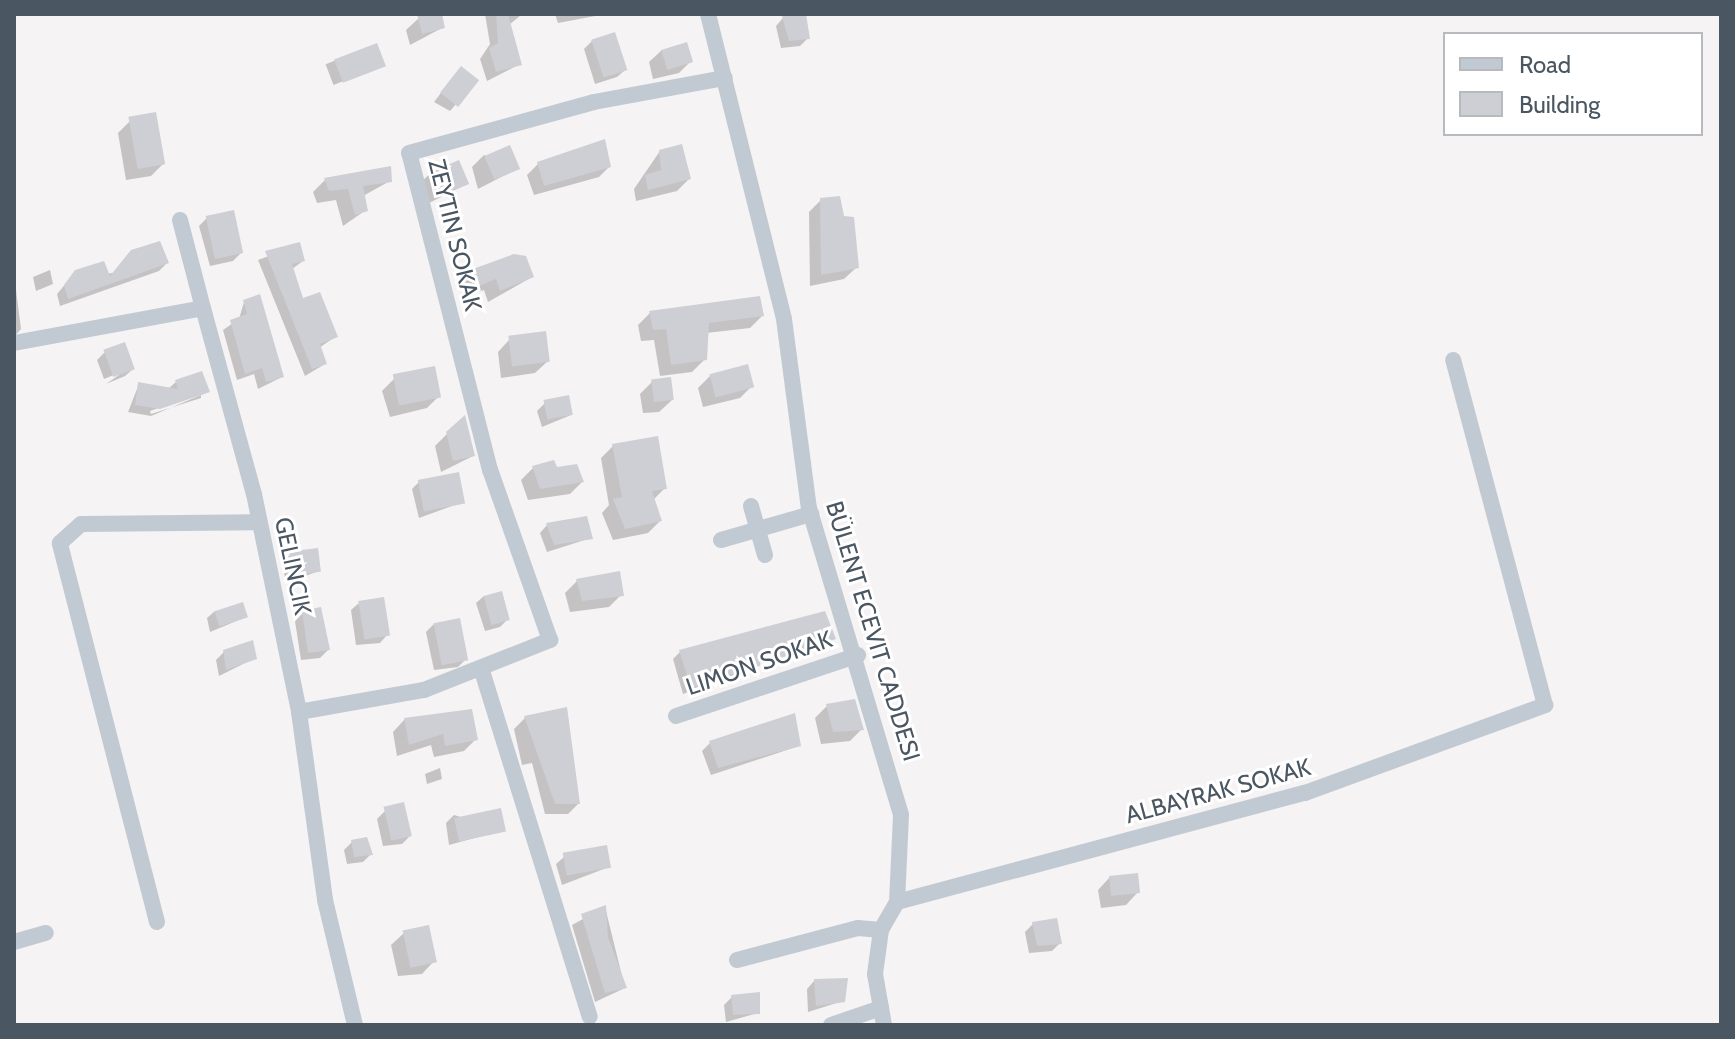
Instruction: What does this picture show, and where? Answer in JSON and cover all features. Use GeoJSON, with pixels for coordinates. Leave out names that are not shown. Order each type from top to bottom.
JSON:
{"type":"FeatureCollection","features":[{"type":"Feature","properties":{"kind":"street","name":"BÜLENT ECEVIT CADDESI"},"geometry":{"type":"LineString","coordinates":[[708,14],[784,319],[811,514],[858,655],[901,815],[897,902],[881,930],[881,1008],[884,1025]]}},
{"type":"Feature","properties":{"kind":"street","name":"ZEYTIN SOKAK"},"geometry":{"type":"LineString","coordinates":[[482,671],[550,640],[490,470],[409,153],[594,102],[725,78]]}},
{"type":"Feature","properties":{"kind":"street","name":"GELINCIK"},"geometry":{"type":"LineString","coordinates":[[180,220],[259,522],[299,712],[325,900],[355,1025]]}},
{"type":"Feature","properties":{"kind":"street"},"geometry":{"type":"LineString","coordinates":[[14,343],[203,308]]}},
{"type":"Feature","properties":{"kind":"street","name":"ALBAYRAK SOKAK"},"geometry":{"type":"LineString","coordinates":[[897,902],[1305,793],[1545,705],[1453,360]]}},
{"type":"Feature","properties":{"kind":"street"},"geometry":{"type":"LineString","coordinates":[[751,506],[765,555]]}},
{"type":"Feature","properties":{"kind":"street"},"geometry":{"type":"LineString","coordinates":[[721,540],[811,514]]}},
{"type":"Feature","properties":{"kind":"street"},"geometry":{"type":"LineString","coordinates":[[157,922],[60,543],[81,524],[259,522]]}},
{"type":"Feature","properties":{"kind":"street","name":"LIMON SOKAK"},"geometry":{"type":"LineString","coordinates":[[676,716],[858,655]]}},
{"type":"Feature","properties":{"kind":"street"},"geometry":{"type":"LineString","coordinates":[[299,712],[424,690],[482,671],[590,1017]]}},
{"type":"Feature","properties":{"kind":"street"},"geometry":{"type":"LineString","coordinates":[[737,960],[858,928],[881,930]]}},
{"type":"Feature","properties":{"kind":"street"},"geometry":{"type":"LineString","coordinates":[[14,942],[46,933]]}},
{"type":"Feature","properties":{"kind":"street"},"geometry":{"type":"LineString","coordinates":[[831,1025],[881,1008]]}},
{"type":"Feature","properties":{"kind":"building"},"geometry":{"type":"Polygon","coordinates":[[[417,14],[442,14],[445,28],[422,34],[417,14]]]}},
{"type":"Feature","properties":{"kind":"building"},"geometry":{"type":"Polygon","coordinates":[[[496,14],[508,14],[522,65],[496,72],[489,48],[498,43],[496,14]]]}},
{"type":"Feature","properties":{"kind":"building"},"geometry":{"type":"Polygon","coordinates":[[[806,14],[810,39],[789,41],[782,16],[806,14]]]}},
{"type":"Feature","properties":{"kind":"building"},"geometry":{"type":"Polygon","coordinates":[[[615,32],[627,70],[604,78],[591,40],[615,32]]]}},
{"type":"Feature","properties":{"kind":"building"},"geometry":{"type":"Polygon","coordinates":[[[687,42],[693,62],[667,70],[661,50],[687,42]]]}},
{"type":"Feature","properties":{"kind":"building"},"geometry":{"type":"Polygon","coordinates":[[[377,43],[386,66],[343,83],[334,59],[377,43]]]}},
{"type":"Feature","properties":{"kind":"building"},"geometry":{"type":"Polygon","coordinates":[[[461,66],[479,80],[458,107],[440,93],[461,66]]]}},
{"type":"Feature","properties":{"kind":"building"},"geometry":{"type":"Polygon","coordinates":[[[156,112],[165,164],[138,169],[128,117],[156,112]]]}},
{"type":"Feature","properties":{"kind":"building"},"geometry":{"type":"Polygon","coordinates":[[[605,139],[611,167],[544,186],[537,162],[605,139]]]}},
{"type":"Feature","properties":{"kind":"building"},"geometry":{"type":"Polygon","coordinates":[[[682,144],[691,179],[648,190],[645,175],[661,170],[659,150],[682,144]]]}},
{"type":"Feature","properties":{"kind":"building"},"geometry":{"type":"Polygon","coordinates":[[[510,145],[520,169],[494,180],[484,156],[510,145]]]}},
{"type":"Feature","properties":{"kind":"building"},"geometry":{"type":"Polygon","coordinates":[[[459,160],[469,184],[443,195],[433,171],[459,160]]]}},
{"type":"Feature","properties":{"kind":"building"},"geometry":{"type":"Polygon","coordinates":[[[391,166],[392,182],[363,186],[368,211],[355,215],[348,189],[329,191],[324,178],[391,166]]]}},
{"type":"Feature","properties":{"kind":"building"},"geometry":{"type":"Polygon","coordinates":[[[840,196],[844,216],[854,217],[859,268],[821,275],[820,198],[840,196]]]}},
{"type":"Feature","properties":{"kind":"building"},"geometry":{"type":"Polygon","coordinates":[[[234,210],[243,253],[215,259],[206,216],[234,210]]]}},
{"type":"Feature","properties":{"kind":"building"},"geometry":{"type":"Polygon","coordinates":[[[160,241],[169,263],[68,299],[64,285],[75,270],[104,261],[110,276],[131,250],[160,241]]]}},
{"type":"Feature","properties":{"kind":"building"},"geometry":{"type":"Polygon","coordinates":[[[300,242],[305,261],[292,264],[303,298],[320,292],[338,337],[320,344],[327,364],[312,369],[265,251],[300,242]]]}},
{"type":"Feature","properties":{"kind":"building"},"geometry":{"type":"Polygon","coordinates":[[[514,254],[526,256],[534,277],[500,291],[496,279],[479,286],[473,269],[514,254]]]}},
{"type":"Feature","properties":{"kind":"building"},"geometry":{"type":"Polygon","coordinates":[[[260,294],[284,377],[266,382],[262,368],[245,374],[230,320],[247,314],[243,300],[260,294]]]}},
{"type":"Feature","properties":{"kind":"building"},"geometry":{"type":"Polygon","coordinates":[[[760,296],[764,316],[709,323],[707,360],[671,365],[666,329],[653,330],[649,311],[760,296]]]}},
{"type":"Feature","properties":{"kind":"building"},"geometry":{"type":"Polygon","coordinates":[[[546,331],[550,362],[512,366],[508,336],[546,331]]]}},
{"type":"Feature","properties":{"kind":"building"},"geometry":{"type":"Polygon","coordinates":[[[125,342],[135,369],[113,377],[103,350],[125,342]]]}},
{"type":"Feature","properties":{"kind":"building"},"geometry":{"type":"Polygon","coordinates":[[[748,364],[754,387],[716,398],[709,374],[748,364]]]}},
{"type":"Feature","properties":{"kind":"building"},"geometry":{"type":"Polygon","coordinates":[[[435,366],[441,397],[399,406],[393,374],[435,366]]]}},
{"type":"Feature","properties":{"kind":"building"},"geometry":{"type":"Polygon","coordinates":[[[202,371],[210,392],[160,409],[135,405],[138,382],[178,389],[175,380],[202,371]]]}},
{"type":"Feature","properties":{"kind":"building"},"geometry":{"type":"Polygon","coordinates":[[[671,377],[674,400],[654,402],[651,379],[671,377]]]}},
{"type":"Feature","properties":{"kind":"building"},"geometry":{"type":"Polygon","coordinates":[[[569,395],[573,415],[547,420],[543,400],[569,395]]]}},
{"type":"Feature","properties":{"kind":"building"},"geometry":{"type":"Polygon","coordinates":[[[465,415],[475,456],[453,461],[446,432],[465,415]]]}},
{"type":"Feature","properties":{"kind":"building"},"geometry":{"type":"Polygon","coordinates":[[[658,436],[667,489],[652,491],[662,521],[625,529],[613,499],[622,497],[612,444],[658,436]]]}},
{"type":"Feature","properties":{"kind":"building"},"geometry":{"type":"Polygon","coordinates":[[[554,460],[557,467],[577,464],[584,482],[540,489],[532,466],[554,460]]]}},
{"type":"Feature","properties":{"kind":"building"},"geometry":{"type":"Polygon","coordinates":[[[459,472],[465,503],[424,511],[418,480],[459,472]]]}},
{"type":"Feature","properties":{"kind":"building"},"geometry":{"type":"Polygon","coordinates":[[[587,516],[593,539],[554,545],[546,523],[587,516]]]}},
{"type":"Feature","properties":{"kind":"building"},"geometry":{"type":"Polygon","coordinates":[[[318,548],[321,572],[292,575],[289,552],[318,548]]]}},
{"type":"Feature","properties":{"kind":"building"},"geometry":{"type":"Polygon","coordinates":[[[620,571],[624,596],[582,601],[576,579],[620,571]]]}},
{"type":"Feature","properties":{"kind":"building"},"geometry":{"type":"Polygon","coordinates":[[[502,591],[510,620],[491,625],[484,596],[502,591]]]}},
{"type":"Feature","properties":{"kind":"building"},"geometry":{"type":"Polygon","coordinates":[[[384,597],[390,636],[364,640],[358,601],[384,597]]]}},
{"type":"Feature","properties":{"kind":"building"},"geometry":{"type":"Polygon","coordinates":[[[243,602],[248,617],[219,626],[214,611],[243,602]]]}},
{"type":"Feature","properties":{"kind":"building"},"geometry":{"type":"Polygon","coordinates":[[[321,607],[330,650],[308,653],[302,611],[321,607]]]}},
{"type":"Feature","properties":{"kind":"building"},"geometry":{"type":"Polygon","coordinates":[[[825,611],[836,639],[691,688],[679,650],[825,611]]]}},
{"type":"Feature","properties":{"kind":"building"},"geometry":{"type":"Polygon","coordinates":[[[460,618],[468,660],[442,665],[433,623],[460,618]]]}},
{"type":"Feature","properties":{"kind":"building"},"geometry":{"type":"Polygon","coordinates":[[[253,640],[257,659],[226,670],[223,650],[253,640]]]}},
{"type":"Feature","properties":{"kind":"building"},"geometry":{"type":"Polygon","coordinates":[[[855,699],[864,730],[833,732],[826,704],[855,699]]]}},
{"type":"Feature","properties":{"kind":"building"},"geometry":{"type":"Polygon","coordinates":[[[567,707],[580,804],[555,804],[524,716],[567,707]]]}},
{"type":"Feature","properties":{"kind":"building"},"geometry":{"type":"Polygon","coordinates":[[[472,709],[478,740],[445,746],[443,734],[409,745],[404,718],[472,709]]]}},
{"type":"Feature","properties":{"kind":"building"},"geometry":{"type":"Polygon","coordinates":[[[795,713],[801,746],[718,768],[709,741],[795,713]]]}},
{"type":"Feature","properties":{"kind":"building"},"geometry":{"type":"Polygon","coordinates":[[[404,802],[412,836],[391,841],[384,807],[404,802]]]}},
{"type":"Feature","properties":{"kind":"building"},"geometry":{"type":"Polygon","coordinates":[[[501,808],[506,831],[459,841],[454,818],[501,808]]]}},
{"type":"Feature","properties":{"kind":"building"},"geometry":{"type":"Polygon","coordinates":[[[367,837],[373,855],[354,857],[351,840],[367,837]]]}},
{"type":"Feature","properties":{"kind":"building"},"geometry":{"type":"Polygon","coordinates":[[[607,845],[611,868],[567,875],[563,853],[607,845]]]}},
{"type":"Feature","properties":{"kind":"building"},"geometry":{"type":"Polygon","coordinates":[[[1138,873],[1140,893],[1111,896],[1109,876],[1138,873]]]}},
{"type":"Feature","properties":{"kind":"building"},"geometry":{"type":"Polygon","coordinates":[[[606,905],[608,937],[627,988],[605,993],[581,914],[606,905]]]}},
{"type":"Feature","properties":{"kind":"building"},"geometry":{"type":"Polygon","coordinates":[[[1057,918],[1062,944],[1037,946],[1032,922],[1057,918]]]}},
{"type":"Feature","properties":{"kind":"building"},"geometry":{"type":"Polygon","coordinates":[[[429,925],[437,962],[410,968],[403,931],[429,925]]]}},
{"type":"Feature","properties":{"kind":"building"},"geometry":{"type":"Polygon","coordinates":[[[848,978],[845,1002],[816,1006],[814,979],[848,978]]]}},
{"type":"Feature","properties":{"kind":"building"},"geometry":{"type":"Polygon","coordinates":[[[760,992],[760,1014],[733,1015],[731,995],[760,992]]]}}]}
